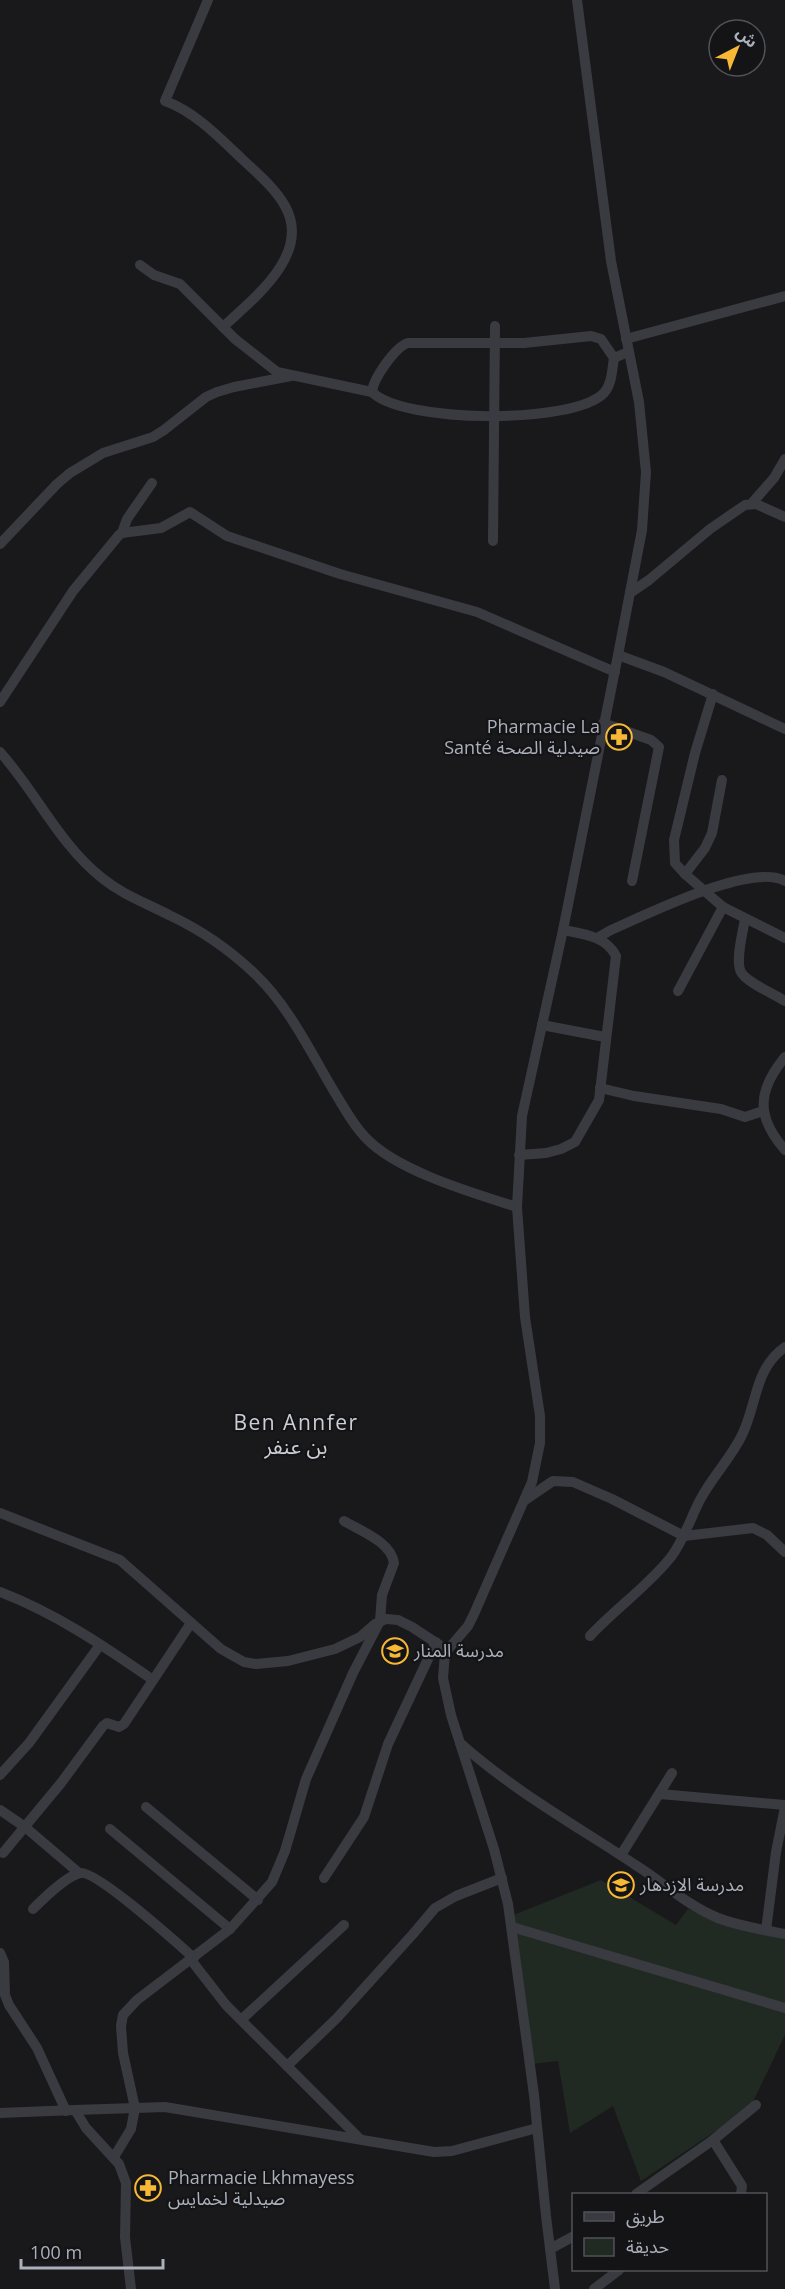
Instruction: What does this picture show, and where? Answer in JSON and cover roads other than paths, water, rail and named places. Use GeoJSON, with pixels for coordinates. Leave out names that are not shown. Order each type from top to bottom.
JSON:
{"type":"FeatureCollection","features":[{"type":"Feature","properties":{"kind":"street"},"geometry":{"type":"LineString","coordinates":[[208,0],[165,101],[180,107],[214,133],[272,188],[286,207],[291,231],[290,248],[280,269],[224,327]]}},
{"type":"Feature","properties":{"kind":"street"},"geometry":{"type":"LineString","coordinates":[[555,2289],[512,1927],[502,1878],[459,1742],[443,1678],[443,1662],[447,1650],[468,1626],[474,1614],[524,1501],[537,1462],[540,1416],[525,1317],[517,1207],[522,1116],[563,930],[642,530],[646,472],[643,430],[611,261],[577,0]]}},
{"type":"Feature","properties":{"kind":"street"},"geometry":{"type":"LineString","coordinates":[[140,265],[154,275],[180,284],[224,327],[267,366],[277,372],[372,392],[387,401],[412,408],[451,415],[495,417],[561,411],[597,398],[608,386],[614,358],[601,339],[597,337],[496,343],[404,344],[380,373],[372,392]]}},
{"type":"Feature","properties":{"kind":"street"},"geometry":{"type":"LineString","coordinates":[[626,339],[785,296]]}},
{"type":"Feature","properties":{"kind":"street"},"geometry":{"type":"LineString","coordinates":[[493,541],[495,326]]}},
{"type":"Feature","properties":{"kind":"street"},"geometry":{"type":"LineString","coordinates":[[614,358],[628,352]]}},
{"type":"Feature","properties":{"kind":"street"},"geometry":{"type":"LineString","coordinates":[[0,544],[57,484],[70,473],[103,453],[165,430],[206,397],[217,392],[291,376]]}},
{"type":"Feature","properties":{"kind":"street"},"geometry":{"type":"LineString","coordinates":[[630,592],[649,580],[731,513],[752,503],[774,477],[785,459]]}},
{"type":"Feature","properties":{"kind":"street"},"geometry":{"type":"LineString","coordinates":[[0,702],[74,591],[122,533],[127,519],[152,483]]}},
{"type":"Feature","properties":{"kind":"street"},"geometry":{"type":"LineString","coordinates":[[752,503],[785,517]]}},
{"type":"Feature","properties":{"kind":"street"},"geometry":{"type":"LineString","coordinates":[[122,533],[160,528],[186,513],[192,513],[227,536],[340,574],[477,612],[615,672]]}},
{"type":"Feature","properties":{"kind":"street"},"geometry":{"type":"LineString","coordinates":[[618,655],[664,672],[785,729]]}},
{"type":"Feature","properties":{"kind":"street"},"geometry":{"type":"LineString","coordinates":[[713,694],[695,753],[674,840],[675,863],[723,907],[785,938]]}},
{"type":"Feature","properties":{"kind":"street"},"geometry":{"type":"LineString","coordinates":[[603,723],[651,740],[659,747],[632,881]]}},
{"type":"Feature","properties":{"kind":"street"},"geometry":{"type":"LineString","coordinates":[[0,752],[68,843],[101,877],[129,897],[169,914],[209,937],[258,977],[278,1001],[352,1121],[376,1148],[410,1168],[517,1207]]}},
{"type":"Feature","properties":{"kind":"street"},"geometry":{"type":"LineString","coordinates":[[685,874],[705,848],[712,833],[722,780]]}},
{"type":"Feature","properties":{"kind":"street"},"geometry":{"type":"LineString","coordinates":[[597,938],[703,890],[758,877],[785,881]]}},
{"type":"Feature","properties":{"kind":"street"},"geometry":{"type":"LineString","coordinates":[[678,991],[723,907]]}},
{"type":"Feature","properties":{"kind":"street"},"geometry":{"type":"LineString","coordinates":[[745,919],[740,952],[740,971],[746,978],[785,1001]]}},
{"type":"Feature","properties":{"kind":"street"},"geometry":{"type":"LineString","coordinates":[[519,1155],[546,1153],[575,1142],[599,1100],[616,956],[612,948],[597,938],[563,930]]}},
{"type":"Feature","properties":{"kind":"street"},"geometry":{"type":"LineString","coordinates":[[543,1025],[605,1037]]}},
{"type":"Feature","properties":{"kind":"street"},"geometry":{"type":"LineString","coordinates":[[785,1057],[765,1091],[763,1111],[765,1122],[785,1150]]}},
{"type":"Feature","properties":{"kind":"street"},"geometry":{"type":"LineString","coordinates":[[600,1088],[634,1096],[721,1109],[745,1117],[763,1111]]}},
{"type":"Feature","properties":{"kind":"street"},"geometry":{"type":"LineString","coordinates":[[590,1636],[665,1564],[677,1548],[700,1499],[742,1435],[748,1422],[756,1389],[765,1369],[785,1347]]}},
{"type":"Feature","properties":{"kind":"street"},"geometry":{"type":"LineString","coordinates":[[524,1501],[553,1481],[573,1482],[684,1536],[753,1528],[767,1535],[785,1552]]}},
{"type":"Feature","properties":{"kind":"street"},"geometry":{"type":"LineString","coordinates":[[3,1515],[120,1560],[234,1658],[256,1664],[288,1661],[336,1649],[360,1637],[386,1619],[398,1620],[422,1632],[447,1650]]}},
{"type":"Feature","properties":{"kind":"street"},"geometry":{"type":"LineString","coordinates":[[114,2157],[131,2129],[135,2108],[123,2053],[121,2026],[123,2015],[136,2000],[230,1929],[272,1882],[281,1865],[306,1779],[353,1673],[380,1621],[382,1595],[394,1563],[393,1558],[385,1546],[344,1521]]}},
{"type":"Feature","properties":{"kind":"street"},"geometry":{"type":"LineString","coordinates":[[0,1592],[52,1616],[153,1680]]}},
{"type":"Feature","properties":{"kind":"street"},"geometry":{"type":"LineString","coordinates":[[3,1853],[61,1783],[103,1725],[108,1722],[123,1726],[191,1623]]}},
{"type":"Feature","properties":{"kind":"street"},"geometry":{"type":"LineString","coordinates":[[324,1878],[364,1816],[388,1744],[436,1642]]}},
{"type":"Feature","properties":{"kind":"street"},"geometry":{"type":"LineString","coordinates":[[0,1775],[29,1743],[100,1645]]}},
{"type":"Feature","properties":{"kind":"street"},"geometry":{"type":"LineString","coordinates":[[459,1742],[520,1790],[621,1855],[694,1906],[717,1918],[785,1934]]}},
{"type":"Feature","properties":{"kind":"street"},"geometry":{"type":"LineString","coordinates":[[621,1855],[672,1773]]}},
{"type":"Feature","properties":{"kind":"street"},"geometry":{"type":"LineString","coordinates":[[660,1794],[785,1806],[776,1852],[766,1930]]}},
{"type":"Feature","properties":{"kind":"street"},"geometry":{"type":"LineString","coordinates":[[146,1807],[258,1900]]}},
{"type":"Feature","properties":{"kind":"street"},"geometry":{"type":"LineString","coordinates":[[0,1810],[25,1827],[79,1873],[92,1876],[117,1893],[192,1959],[220,2000],[242,2019],[361,2139]]}},
{"type":"Feature","properties":{"kind":"street"},"geometry":{"type":"LineString","coordinates":[[110,1829],[230,1929]]}},
{"type":"Feature","properties":{"kind":"street"},"geometry":{"type":"LineString","coordinates":[[33,1909],[57,1887],[79,1873]]}},
{"type":"Feature","properties":{"kind":"street"},"geometry":{"type":"LineString","coordinates":[[287,2066],[337,2018],[435,1908],[456,1896],[502,1878]]}},
{"type":"Feature","properties":{"kind":"street"},"geometry":{"type":"LineString","coordinates":[[242,2019],[344,1926]]}},
{"type":"Feature","properties":{"kind":"street"},"geometry":{"type":"LineString","coordinates":[[512,1927],[785,2008]]}},
{"type":"Feature","properties":{"kind":"street"},"geometry":{"type":"LineString","coordinates":[[0,1953],[4,1962],[5,1995],[9,2005],[71,2110],[119,2164],[126,2183],[125,2237],[131,2289]]}},
{"type":"Feature","properties":{"kind":"street"},"geometry":{"type":"LineString","coordinates":[[637,2193],[713,2140],[756,2105]]}},
{"type":"Feature","properties":{"kind":"street"},"geometry":{"type":"LineString","coordinates":[[0,2114],[165,2107],[434,2152],[453,2151],[537,2128]]}},
{"type":"Feature","properties":{"kind":"street"},"geometry":{"type":"LineString","coordinates":[[713,2140],[742,2186],[741,2193]]}},
{"type":"Feature","properties":{"kind":"street"},"geometry":{"type":"LineString","coordinates":[[550,2249],[572,2237]]}},
{"type":"Feature","properties":{"kind":"street"},"geometry":{"type":"LineString","coordinates":[[594,2289],[618,2271]]}},
{"type":"Feature","properties":{"kind":"place","name":"Pharmacie La Santé صيدلية الصحة"},"geometry":{"type":"Point","coordinates":[619,737]}},
{"type":"Feature","properties":{"kind":"place","name":"مدرسة المنار"},"geometry":{"type":"Point","coordinates":[395,1651]}},
{"type":"Feature","properties":{"kind":"place","name":"مدرسة الازدهار"},"geometry":{"type":"Point","coordinates":[621,1885]}},
{"type":"Feature","properties":{"kind":"place","name":"Pharmacie Lkhmayess صيدلية لخمايس"},"geometry":{"type":"Point","coordinates":[148,2188]}},
{"type":"Feature","properties":{"kind":"district","name":"Ben Annfer بن عنفر"},"geometry":{"type":"Point","coordinates":[296,1435]}}]}
